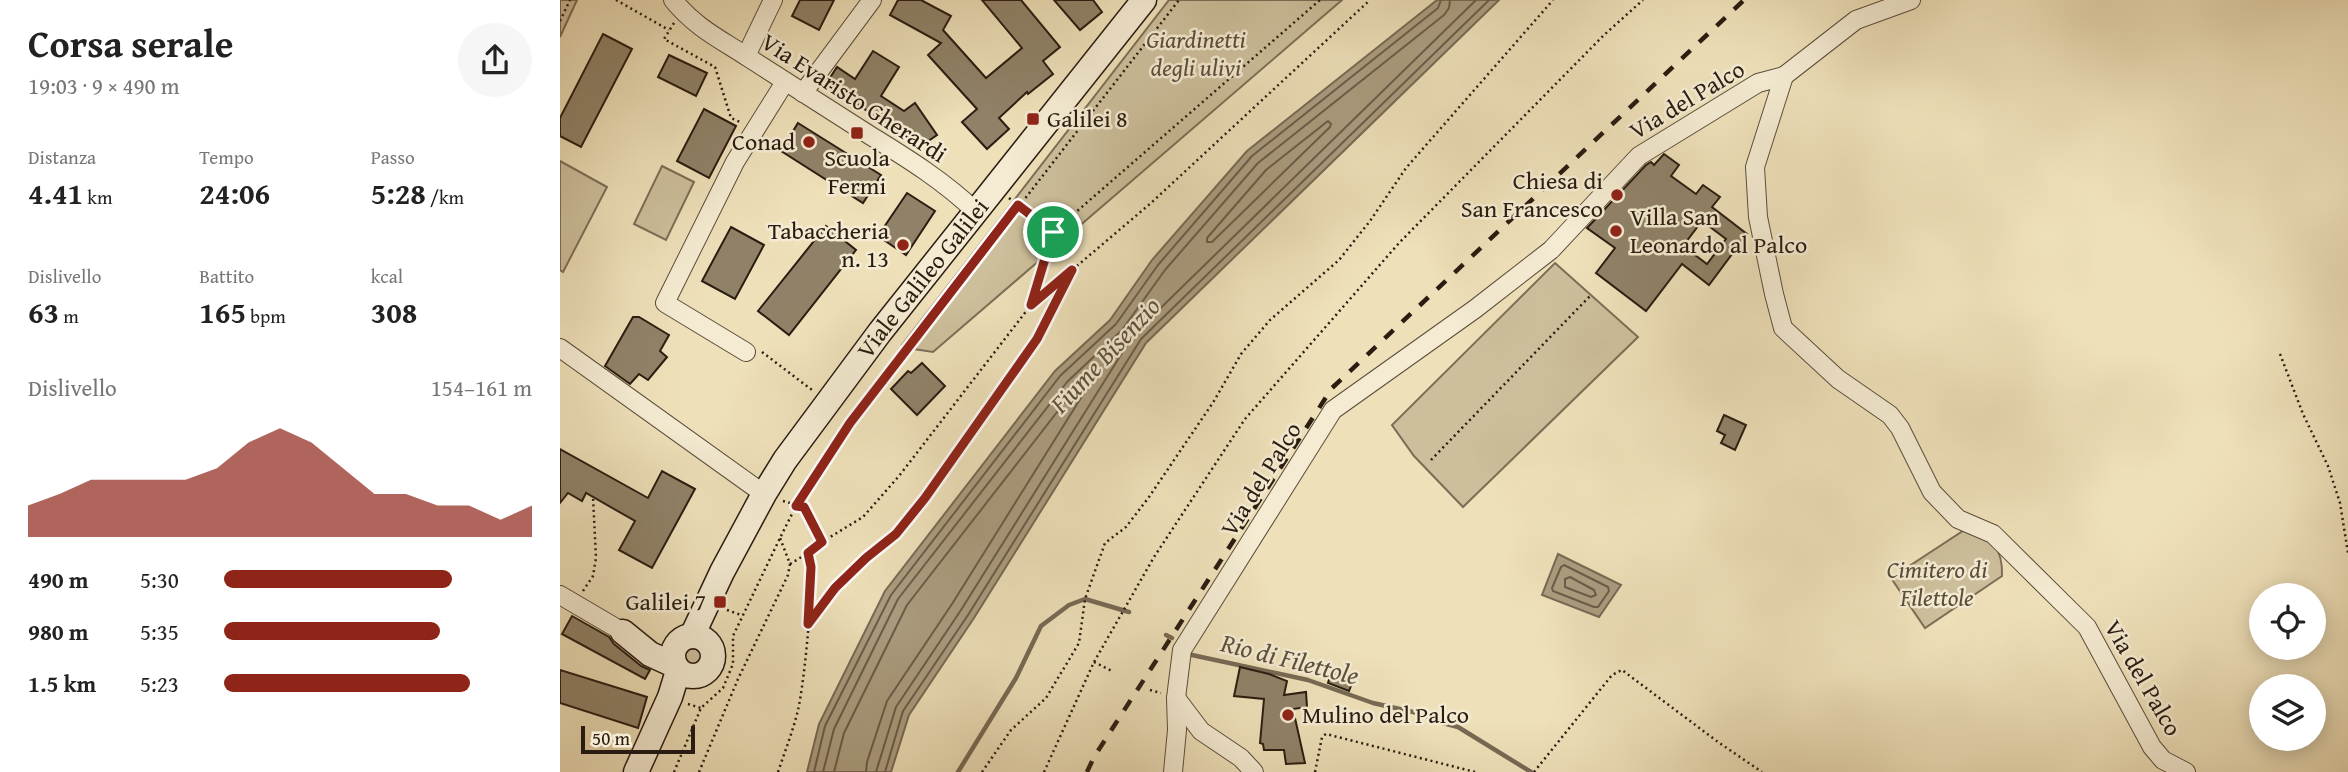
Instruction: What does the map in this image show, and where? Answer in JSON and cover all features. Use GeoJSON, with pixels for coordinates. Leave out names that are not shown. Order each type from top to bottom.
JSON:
{"type":"FeatureCollection","features":[{"type":"Feature","properties":{"kind":"main road","name":"Viale Galileo Galilei"},"geometry":{"type":"LineString","coordinates":[[636,772],[688,657],[722,572],[785,460],[975,211],[1144,0]]}},
{"type":"Feature","properties":{"kind":"main road"},"geometry":{"type":"LineString","coordinates":[[623,632],[650,654],[688,657]]}},
{"type":"Feature","properties":{"kind":"street"},"geometry":{"type":"LineString","coordinates":[[746,56],[773,0]]}},
{"type":"Feature","properties":{"kind":"street"},"geometry":{"type":"LineString","coordinates":[[803,93],[872,0]]}},
{"type":"Feature","properties":{"kind":"street"},"geometry":{"type":"LineString","coordinates":[[1784,76],[1856,20],[1911,0]]}},
{"type":"Feature","properties":{"kind":"street","name":"Via Evaristo Gherardi"},"geometry":{"type":"LineString","coordinates":[[678,6],[718,40],[899,153],[962,198],[975,211]]}},
{"type":"Feature","properties":{"kind":"street","name":"Via del Palco"},"geometry":{"type":"LineString","coordinates":[[1173,772],[1177,730],[1176,698],[1182,650],[1333,410],[1475,309],[1551,250],[1639,156],[1758,83],[1784,76]]}},
{"type":"Feature","properties":{"kind":"street","name":"Via del Palco"},"geometry":{"type":"LineString","coordinates":[[1784,76],[1755,167],[1758,217],[1783,328],[1838,379],[1890,415],[1900,428],[1932,492],[1958,519],[1993,534],[2087,627],[2152,747],[2163,760],[2186,772]]}},
{"type":"Feature","properties":{"kind":"street"},"geometry":{"type":"LineString","coordinates":[[752,350],[665,303],[735,162],[785,82]]}},
{"type":"Feature","properties":{"kind":"street"},"geometry":{"type":"LineString","coordinates":[[560,348],[764,494]]}},
{"type":"Feature","properties":{"kind":"street"},"geometry":{"type":"LineString","coordinates":[[567,599],[623,632]]}},
{"type":"Feature","properties":{"kind":"street"},"geometry":{"type":"LineString","coordinates":[[1176,698],[1201,731],[1241,758],[1254,772]]}},
{"type":"Feature","properties":{"kind":"street"},"geometry":{"type":"LineString","coordinates":[[1177,730],[1201,731]]}},
{"type":"Feature","properties":{"kind":"path"},"geometry":{"type":"LineString","coordinates":[[560,21],[570,0]]}},
{"type":"Feature","properties":{"kind":"path"},"geometry":{"type":"LineString","coordinates":[[616,0],[669,30]]}},
{"type":"Feature","properties":{"kind":"path"},"geometry":{"type":"LineString","coordinates":[[674,772],[701,708],[723,688],[733,664],[733,636],[796,506],[850,423],[1179,0]]}},
{"type":"Feature","properties":{"kind":"path"},"geometry":{"type":"LineString","coordinates":[[1031,305],[1053,232],[1320,0]]}},
{"type":"Feature","properties":{"kind":"path"},"geometry":{"type":"LineString","coordinates":[[790,564],[863,517],[899,476],[1031,305],[1151,203],[1370,0]]}},
{"type":"Feature","properties":{"kind":"path"},"geometry":{"type":"LineString","coordinates":[[982,772],[1011,730],[1046,698],[1079,643],[1085,599],[1105,542],[1126,527],[1149,497],[1214,401],[1241,355],[1270,320],[1339,260],[1406,168],[1553,0]]}},
{"type":"Feature","properties":{"kind":"path"},"geometry":{"type":"LineString","coordinates":[[1044,772],[1094,662],[1118,619],[1154,556],[1245,419],[1399,243],[1604,35],[1643,0]]}},
{"type":"Feature","properties":{"kind":"path"},"geometry":{"type":"LineString","coordinates":[[678,6],[664,39],[715,67],[731,118],[757,129]]}},
{"type":"Feature","properties":{"kind":"path"},"geometry":{"type":"LineString","coordinates":[[993,188],[1053,232]]}},
{"type":"Feature","properties":{"kind":"path"},"geometry":{"type":"LineString","coordinates":[[808,624],[835,588],[896,534],[925,498],[1037,339],[1072,270]]}},
{"type":"Feature","properties":{"kind":"path"},"geometry":{"type":"LineString","coordinates":[[1431,460],[1590,296]]}},
{"type":"Feature","properties":{"kind":"path"},"geometry":{"type":"LineString","coordinates":[[752,350],[813,391]]}},
{"type":"Feature","properties":{"kind":"path"},"geometry":{"type":"LineString","coordinates":[[2280,354],[2303,414],[2328,466],[2340,503],[2348,553]]}},
{"type":"Feature","properties":{"kind":"path"},"geometry":{"type":"LineString","coordinates":[[567,599],[593,576],[596,558],[593,497]]}},
{"type":"Feature","properties":{"kind":"path"},"geometry":{"type":"LineString","coordinates":[[796,506],[804,507],[822,542]]}},
{"type":"Feature","properties":{"kind":"path"},"geometry":{"type":"LineString","coordinates":[[699,772],[738,679],[781,592],[790,564],[780,538]]}},
{"type":"Feature","properties":{"kind":"path"},"geometry":{"type":"LineString","coordinates":[[778,772],[799,709],[808,624],[811,567],[808,553]]}},
{"type":"Feature","properties":{"kind":"path"},"geometry":{"type":"LineString","coordinates":[[1094,662],[1112,671]]}},
{"type":"Feature","properties":{"kind":"path"},"geometry":{"type":"LineString","coordinates":[[1534,772],[1612,676],[1622,670],[1762,772]]}},
{"type":"Feature","properties":{"kind":"path"},"geometry":{"type":"LineString","coordinates":[[727,674],[738,679]]}},
{"type":"Feature","properties":{"kind":"path"},"geometry":{"type":"LineString","coordinates":[[1315,772],[1322,737],[1326,734],[1475,772]]}},
{"type":"Feature","properties":{"kind":"green space"},"geometry":{"type":"Polygon","coordinates":[[[560,0],[577,0],[560,37],[560,0]]]}},
{"type":"Feature","properties":{"kind":"green space","name":"Giardinetti degli ulivi"},"geometry":{"type":"Polygon","coordinates":[[[1169,0],[1342,0],[933,352],[902,345],[1169,0]]]}},
{"type":"Feature","properties":{"kind":"green space"},"geometry":{"type":"Polygon","coordinates":[[[560,161],[607,187],[563,272],[560,270],[560,161]]]}},
{"type":"Feature","properties":{"kind":"green space"},"geometry":{"type":"Polygon","coordinates":[[[662,166],[694,182],[666,240],[634,224],[662,166]]]}},
{"type":"Feature","properties":{"kind":"green space"},"geometry":{"type":"Polygon","coordinates":[[[1555,263],[1638,337],[1463,507],[1414,456],[1392,425],[1555,263]]]}},
{"type":"Feature","properties":{"kind":"green space","name":"Cimitero di Filettole"},"geometry":{"type":"Polygon","coordinates":[[[1969,527],[1990,540],[1998,551],[2002,576],[1925,628],[1891,578],[1969,527]]]}},
{"type":"Feature","properties":{"kind":"green space"},"geometry":{"type":"Polygon","coordinates":[[[691,646],[699,649],[702,657],[699,665],[691,668],[683,665],[680,657],[683,649],[691,646]]]}},
{"type":"Feature","properties":{"kind":"water","name":"Fiume Bisenzio"},"geometry":{"type":"Polygon","coordinates":[[[1437,0],[1499,0],[1146,343],[974,618],[909,715],[891,772],[807,772],[819,724],[885,591],[1055,371],[1110,320],[1152,260],[1247,151],[1437,0]]]}},
{"type":"Feature","properties":{"kind":"water"},"geometry":{"type":"Polygon","coordinates":[[[1558,554],[1621,585],[1599,617],[1542,595],[1558,554]]]}},
{"type":"Feature","properties":{"kind":"building"},"geometry":{"type":"Polygon","coordinates":[[[800,0],[834,0],[819,30],[792,16],[800,0]]]}},
{"type":"Feature","properties":{"kind":"building"},"geometry":{"type":"Polygon","coordinates":[[[898,0],[921,0],[951,16],[943,30],[986,78],[1022,48],[982,0],[1021,0],[1060,47],[1043,61],[1053,74],[1028,94],[1027,92],[999,118],[1009,129],[987,149],[962,122],[977,109],[928,55],[941,43],[890,15],[898,0]]]}},
{"type":"Feature","properties":{"kind":"building"},"geometry":{"type":"Polygon","coordinates":[[[1054,0],[1093,0],[1102,12],[1080,30],[1054,0]]]}},
{"type":"Feature","properties":{"kind":"building"},"geometry":{"type":"Polygon","coordinates":[[[603,34],[632,49],[581,147],[560,136],[560,118],[603,34]]]}},
{"type":"Feature","properties":{"kind":"building"},"geometry":{"type":"Polygon","coordinates":[[[873,51],[899,67],[881,96],[904,111],[915,103],[937,135],[921,146],[826,84],[837,67],[855,79],[873,51]]]}},
{"type":"Feature","properties":{"kind":"building"},"geometry":{"type":"Polygon","coordinates":[[[669,55],[707,73],[696,96],[658,77],[669,55]]]}},
{"type":"Feature","properties":{"kind":"building"},"geometry":{"type":"Polygon","coordinates":[[[704,109],[736,126],[709,178],[677,161],[704,109]]]}},
{"type":"Feature","properties":{"kind":"building"},"geometry":{"type":"Polygon","coordinates":[[[798,123],[881,175],[863,203],[781,151],[798,123]]]}},
{"type":"Feature","properties":{"kind":"building","name":"Villa San Leonardo al Palco"},"geometry":{"type":"Polygon","coordinates":[[[1664,154],[1679,165],[1671,176],[1696,194],[1703,185],[1720,197],[1712,207],[1747,234],[1709,285],[1682,264],[1646,311],[1596,273],[1615,248],[1587,228],[1646,165],[1651,162],[1654,165],[1664,154]],[[1702,221],[1683,246],[1707,264],[1726,239],[1702,221]]]}},
{"type":"Feature","properties":{"kind":"building"},"geometry":{"type":"Polygon","coordinates":[[[907,193],[935,211],[906,255],[878,236],[907,193]]]}},
{"type":"Feature","properties":{"kind":"building"},"geometry":{"type":"Polygon","coordinates":[[[826,226],[856,250],[789,335],[758,311],[826,226]]]}},
{"type":"Feature","properties":{"kind":"building"},"geometry":{"type":"Polygon","coordinates":[[[731,227],[764,245],[735,299],[702,281],[731,227]]]}},
{"type":"Feature","properties":{"kind":"building"},"geometry":{"type":"Polygon","coordinates":[[[633,317],[639,317],[669,335],[660,351],[667,357],[648,380],[639,374],[630,384],[605,366],[633,317]]]}},
{"type":"Feature","properties":{"kind":"building"},"geometry":{"type":"Polygon","coordinates":[[[922,363],[945,386],[917,415],[891,389],[908,371],[911,373],[922,363]]]}},
{"type":"Feature","properties":{"kind":"building"},"geometry":{"type":"Polygon","coordinates":[[[1724,415],[1746,425],[1735,450],[1721,443],[1725,435],[1717,431],[1724,415]]]}},
{"type":"Feature","properties":{"kind":"building"},"geometry":{"type":"Polygon","coordinates":[[[560,449],[648,498],[662,471],[695,489],[652,568],[619,550],[635,521],[586,493],[582,501],[568,493],[560,503],[560,449]]]}},
{"type":"Feature","properties":{"kind":"building"},"geometry":{"type":"Polygon","coordinates":[[[572,616],[609,637],[641,666],[650,670],[645,679],[562,634],[572,616]]]}},
{"type":"Feature","properties":{"kind":"building","name":"Mulino del Palco"},"geometry":{"type":"Polygon","coordinates":[[[1240,667],[1287,681],[1284,695],[1306,692],[1307,707],[1293,709],[1305,763],[1286,764],[1284,750],[1264,750],[1263,744],[1260,743],[1264,699],[1234,696],[1240,667]]]}},
{"type":"Feature","properties":{"kind":"building"},"geometry":{"type":"Polygon","coordinates":[[[560,670],[647,697],[638,728],[560,703],[560,670]]]}},
{"type":"Feature","properties":{"kind":"building"},"geometry":{"type":"Polygon","coordinates":[[[1332,670],[1354,678],[1349,691],[1328,683],[1332,670]]]}},
{"type":"Feature","properties":{"kind":"waterway","name":"Rio di Filettole"},"geometry":{"type":"LineString","coordinates":[[958,772],[1016,678],[1041,626],[1069,605],[1085,599],[1129,612]]}},
{"type":"Feature","properties":{"kind":"waterway","name":"Rio di Filettole"},"geometry":{"type":"LineString","coordinates":[[1166,635],[1172,638]]}},
{"type":"Feature","properties":{"kind":"waterway","name":"Rio di Filettole"},"geometry":{"type":"LineString","coordinates":[[1192,655],[1308,680],[1373,703],[1422,714],[1458,727],[1531,772]]}},
{"type":"Feature","properties":{"kind":"railway"},"geometry":{"type":"LineString","coordinates":[[1087,772],[1094,757],[1332,388],[1744,0]]}},
{"type":"Feature","properties":{"kind":"place","name":"Galilei 8"},"geometry":{"type":"Point","coordinates":[1033,119]}},
{"type":"Feature","properties":{"kind":"place","name":"Scuola Fermi"},"geometry":{"type":"Point","coordinates":[857,133]}},
{"type":"Feature","properties":{"kind":"place","name":"Conad"},"geometry":{"type":"Point","coordinates":[809,142]}},
{"type":"Feature","properties":{"kind":"place","name":"Chiesa di San Francesco"},"geometry":{"type":"Point","coordinates":[1617,195]}},
{"type":"Feature","properties":{"kind":"place","name":"Villa San Leonardo al Palco"},"geometry":{"type":"Point","coordinates":[1616,231]}},
{"type":"Feature","properties":{"kind":"place","name":"Tabaccheria n. 13"},"geometry":{"type":"Point","coordinates":[903,245]}},
{"type":"Feature","properties":{"kind":"place","name":"Galilei 7"},"geometry":{"type":"Point","coordinates":[720,602]}},
{"type":"Feature","properties":{"kind":"place","name":"Mulino del Palco"},"geometry":{"type":"Point","coordinates":[1288,715]}},
{"type":"Feature","properties":{"kind":"route"},"geometry":{"type":"LineString","coordinates":[[1018,205],[1053,232],[1031,305],[1072,270],[1037,339],[925,498],[896,534],[835,588],[808,624],[811,559],[808,553],[822,542],[804,507],[796,506],[850,423],[1018,205]]}}]}
